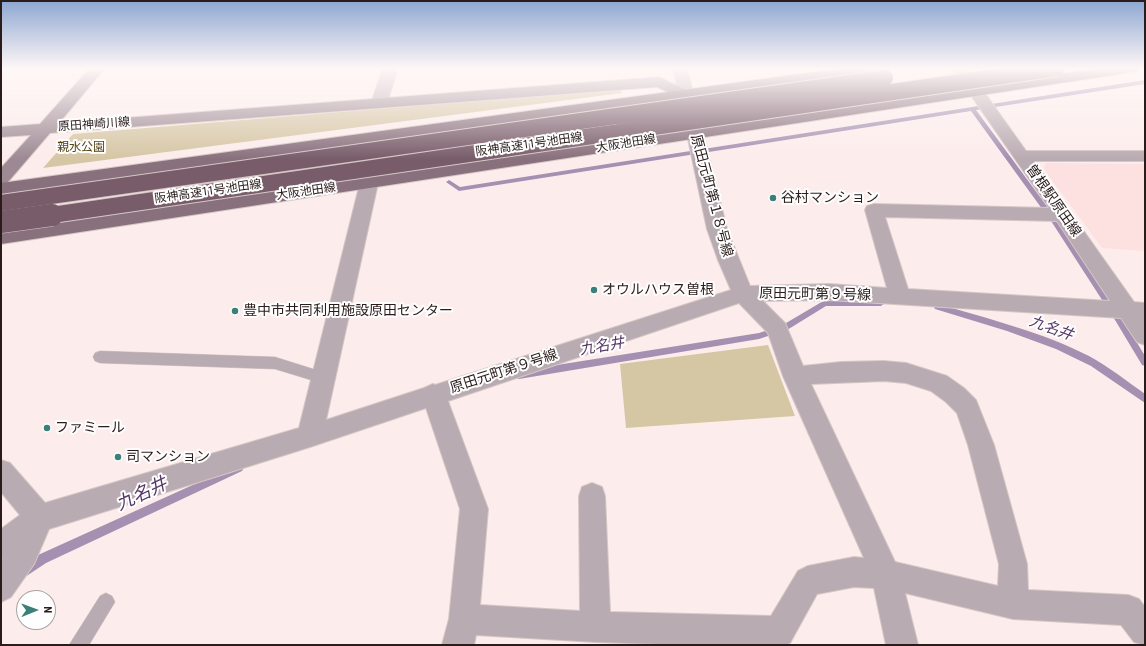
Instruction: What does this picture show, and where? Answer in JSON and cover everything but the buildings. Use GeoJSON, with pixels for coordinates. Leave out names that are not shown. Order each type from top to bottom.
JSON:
{"type":"FeatureCollection","features":[{"type":"Feature","properties":{"kind":"highway","name":"阪神高速11号池田線"},"geometry":{"type":"LineString","coordinates":[[1,203],[740,98]]}},
{"type":"Feature","properties":{"kind":"highway","name":"阪神高速11号池田線"},"geometry":{"type":"LineString","coordinates":[[1,222],[850,98]]}},
{"type":"Feature","properties":{"kind":"main road"},"geometry":{"type":"LineString","coordinates":[[1,189],[663,98]]}},
{"type":"Feature","properties":{"kind":"main road","name":"大阪池田線"},"geometry":{"type":"LineString","coordinates":[[1,237],[958,98]]}},
{"type":"Feature","properties":{"kind":"street"},"geometry":{"type":"LineString","coordinates":[[1,178],[71,98]]}},
{"type":"Feature","properties":{"kind":"street"},"geometry":{"type":"LineString","coordinates":[[379,103],[381,98]]}},
{"type":"Feature","properties":{"kind":"street","name":"原田神崎川線"},"geometry":{"type":"LineString","coordinates":[[1,132],[444,98]]}},
{"type":"Feature","properties":{"kind":"street","name":"原田元町第１８号線"},"geometry":{"type":"LineString","coordinates":[[687,98],[718,229],[728,260],[743,294]]}},
{"type":"Feature","properties":{"kind":"street","name":"曽根駅原田線"},"geometry":{"type":"LineString","coordinates":[[981,98],[1022,156],[1054,215],[1145,336]]}},
{"type":"Feature","properties":{"kind":"street"},"geometry":{"type":"LineString","coordinates":[[1022,156],[1145,156]]}},
{"type":"Feature","properties":{"kind":"street"},"geometry":{"type":"LineString","coordinates":[[310,436],[369,183]]}},
{"type":"Feature","properties":{"kind":"street"},"geometry":{"type":"LineString","coordinates":[[900,297],[874,210],[1054,215]]}},
{"type":"Feature","properties":{"kind":"street","name":"原田元町第９号線"},"geometry":{"type":"LineString","coordinates":[[1,546],[40,518],[310,436],[433,394],[743,294],[829,292],[1124,309]]}},
{"type":"Feature","properties":{"kind":"street"},"geometry":{"type":"LineString","coordinates":[[743,294],[777,329],[795,376],[886,574],[902,645]]}},
{"type":"Feature","properties":{"kind":"street"},"geometry":{"type":"LineString","coordinates":[[795,376],[841,372],[884,371],[906,373],[939,383],[955,395],[967,407],[980,445],[1013,564],[1013,604]]}},
{"type":"Feature","properties":{"kind":"street"},"geometry":{"type":"LineString","coordinates":[[433,394],[474,509],[461,632],[595,627],[780,638],[808,581],[854,572],[886,574],[1013,604],[1128,610],[1145,631]]}},
{"type":"Feature","properties":{"kind":"street"},"geometry":{"type":"LineString","coordinates":[[1,472],[40,518],[24,554],[1,587]]}},
{"type":"Feature","properties":{"kind":"street"},"geometry":{"type":"LineString","coordinates":[[592,496],[595,627]]}},
{"type":"Feature","properties":{"kind":"lane"},"geometry":{"type":"LineString","coordinates":[[100,357],[276,363],[324,378]]}},
{"type":"Feature","properties":{"kind":"lane"},"geometry":{"type":"LineString","coordinates":[[78,645],[106,602]]}},
{"type":"Feature","properties":{"kind":"shaded area"},"geometry":{"type":"Polygon","coordinates":[[[1046,163],[1145,164],[1145,251],[1102,248],[1043,168],[1046,163]]]}},
{"type":"Feature","properties":{"kind":"green space","name":"親水公園"},"geometry":{"type":"Polygon","coordinates":[[[509,98],[582,98],[43,168],[73,134],[509,98]]]}},
{"type":"Feature","properties":{"kind":"green space"},"geometry":{"type":"Polygon","coordinates":[[[768,345],[795,416],[626,428],[620,364],[768,345]]]}},
{"type":"Feature","properties":{"kind":"waterway"},"geometry":{"type":"LineString","coordinates":[[449,182],[459,189],[1041,98]]}},
{"type":"Feature","properties":{"kind":"waterway"},"geometry":{"type":"LineString","coordinates":[[972,109],[1055,222],[1118,318],[1145,363]]}},
{"type":"Feature","properties":{"kind":"waterway","name":"九名井"},"geometry":{"type":"LineString","coordinates":[[784,328],[825,303],[881,303]]}},
{"type":"Feature","properties":{"kind":"waterway","name":"九名井"},"geometry":{"type":"LineString","coordinates":[[938,307],[1008,328],[1085,358],[1145,399]]}},
{"type":"Feature","properties":{"kind":"waterway","name":"九名井"},"geometry":{"type":"LineString","coordinates":[[519,375],[759,336],[768,333]]}},
{"type":"Feature","properties":{"kind":"waterway","name":"九名井"},"geometry":{"type":"LineString","coordinates":[[25,572],[42,559],[239,468]]}},
{"type":"Feature","properties":{"kind":"place","name":"谷村マンション"},"geometry":{"type":"Point","coordinates":[773,198]}},
{"type":"Feature","properties":{"kind":"place","name":"オウルハウス曽根"},"geometry":{"type":"Point","coordinates":[594,290]}},
{"type":"Feature","properties":{"kind":"place","name":"豊中市共同利用施設原田センター"},"geometry":{"type":"Point","coordinates":[235,311]}},
{"type":"Feature","properties":{"kind":"place","name":"ファミール"},"geometry":{"type":"Point","coordinates":[47,428]}},
{"type":"Feature","properties":{"kind":"place","name":"司マンション"},"geometry":{"type":"Point","coordinates":[118,457]}}]}
